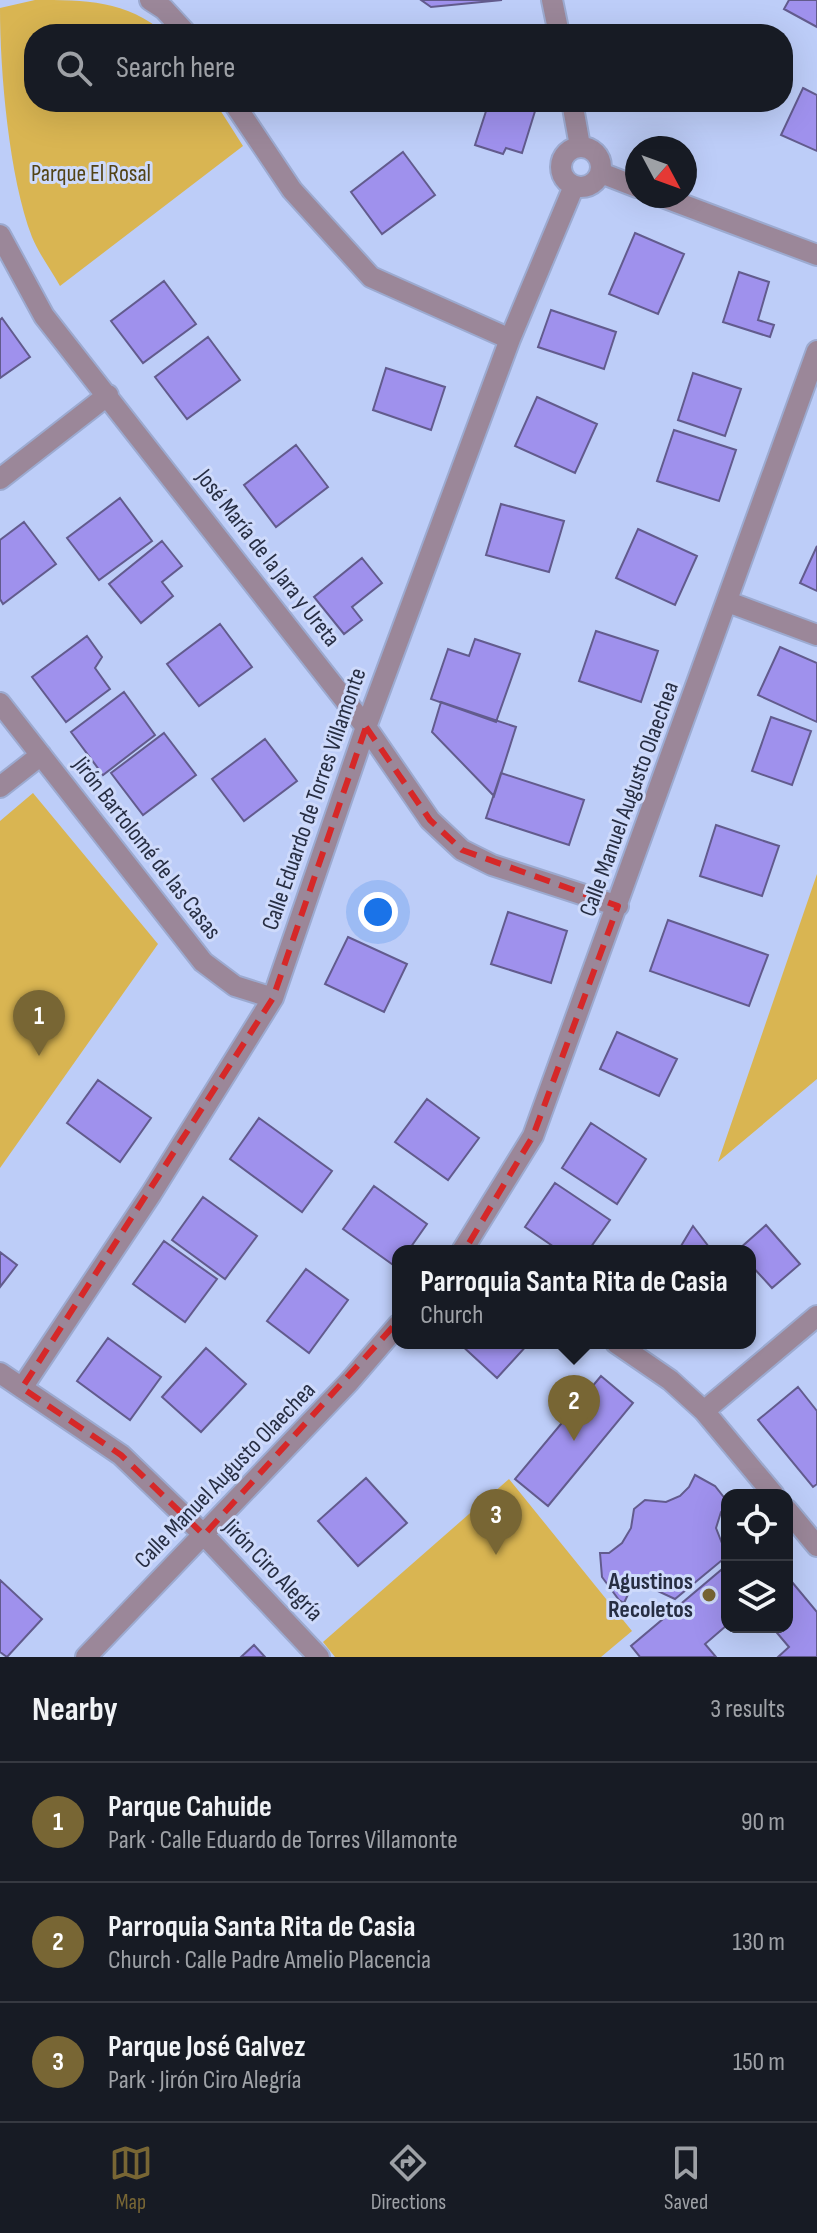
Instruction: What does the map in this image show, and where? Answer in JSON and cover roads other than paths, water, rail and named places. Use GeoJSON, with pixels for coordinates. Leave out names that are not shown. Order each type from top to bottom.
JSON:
{"type":"FeatureCollection","features":[{"type":"Feature","properties":{"kind":"street"},"geometry":{"type":"LineString","coordinates":[[150,0],[178,24]]}},
{"type":"Feature","properties":{"kind":"street"},"geometry":{"type":"LineString","coordinates":[[552,0],[557,24]]}},
{"type":"Feature","properties":{"kind":"street"},"geometry":{"type":"LineString","coordinates":[[240,112],[292,190],[371,277],[510,339]]}},
{"type":"Feature","properties":{"kind":"street"},"geometry":{"type":"LineString","coordinates":[[574,112],[580,146]]}},
{"type":"Feature","properties":{"kind":"street"},"geometry":{"type":"LineString","coordinates":[[580,146],[597,155],[601,173]]}},
{"type":"Feature","properties":{"kind":"street"},"geometry":{"type":"LineString","coordinates":[[580,146],[569,151],[561,166],[564,178],[574,186],[592,183],[601,173]]}},
{"type":"Feature","properties":{"kind":"street"},"geometry":{"type":"LineString","coordinates":[[601,173],[625,182]]}},
{"type":"Feature","properties":{"kind":"street","name":"Calle Eduardo de Torres Villamonte"},"geometry":{"type":"LineString","coordinates":[[22,1388],[151,1194],[273,998],[366,727],[510,339],[574,186]]}},
{"type":"Feature","properties":{"kind":"street"},"geometry":{"type":"LineString","coordinates":[[692,208],[817,255]]}},
{"type":"Feature","properties":{"kind":"street","name":"José María de la Jara y Ureta"},"geometry":{"type":"LineString","coordinates":[[0,235],[44,316],[366,727],[430,820],[462,850],[492,865],[618,906]]}},
{"type":"Feature","properties":{"kind":"street","name":"Calle Manuel Augusto Olaechea"},"geometry":{"type":"LineString","coordinates":[[472,1245],[533,1136],[817,351]]}},
{"type":"Feature","properties":{"kind":"street"},"geometry":{"type":"LineString","coordinates":[[0,479],[108,395]]}},
{"type":"Feature","properties":{"kind":"street"},"geometry":{"type":"LineString","coordinates":[[728,602],[817,635]]}},
{"type":"Feature","properties":{"kind":"street","name":"Jirón Bartolomé de las Casas"},"geometry":{"type":"LineString","coordinates":[[0,703],[203,962],[235,986],[273,998]]}},
{"type":"Feature","properties":{"kind":"street"},"geometry":{"type":"LineString","coordinates":[[0,787],[41,755]]}},
{"type":"Feature","properties":{"kind":"street"},"geometry":{"type":"LineString","coordinates":[[704,1411],[817,1316]]}},
{"type":"Feature","properties":{"kind":"street","name":"Calle Manuel Augusto Olaechea"},"geometry":{"type":"LineString","coordinates":[[86,1657],[204,1535],[392,1331]]}},
{"type":"Feature","properties":{"kind":"street"},"geometry":{"type":"LineString","coordinates":[[625,1349],[670,1380],[704,1411],[769,1489]]}},
{"type":"Feature","properties":{"kind":"street","name":"Jirón Ciro Alegría"},"geometry":{"type":"LineString","coordinates":[[0,1373],[121,1455],[204,1535],[319,1657]]}},
{"type":"Feature","properties":{"kind":"street"},"geometry":{"type":"LineString","coordinates":[[793,1517],[817,1546]]}},
{"type":"Feature","properties":{"kind":"place","name":"Parque Cahuide"},"geometry":{"type":"Point","coordinates":[39,1056]}},
{"type":"Feature","properties":{"kind":"place","name":"Parroquia Santa Rita de Casia"},"geometry":{"type":"Point","coordinates":[574,1441]}},
{"type":"Feature","properties":{"kind":"place","name":"Parque José Galvez"},"geometry":{"type":"Point","coordinates":[496,1555]}},
{"type":"Feature","properties":{"kind":"place","name":"Agustinos Recoletos"},"geometry":{"type":"Point","coordinates":[709,1595]}},
{"type":"Feature","properties":{"kind":"park label","name":"Parque El Rosal"},"geometry":{"type":"Point","coordinates":[91,173]}}]}
